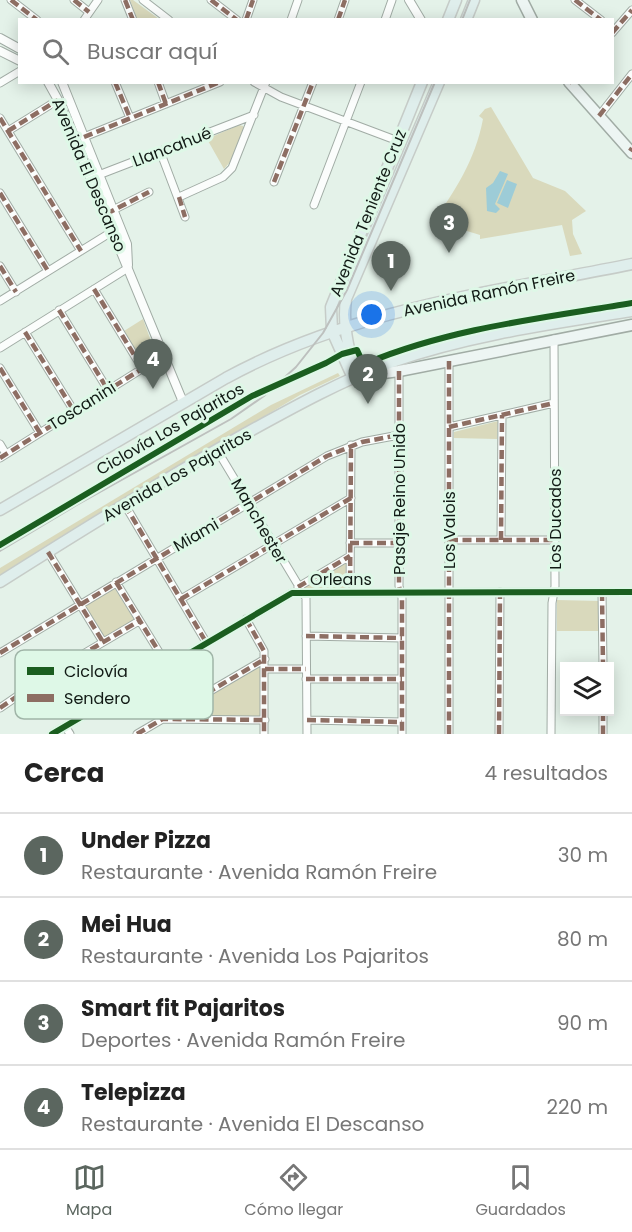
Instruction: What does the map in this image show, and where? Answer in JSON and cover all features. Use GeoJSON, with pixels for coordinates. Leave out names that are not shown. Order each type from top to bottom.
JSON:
{"type":"FeatureCollection","features":[{"type":"Feature","properties":{"kind":"main road"},"geometry":{"type":"LineString","coordinates":[[449,18],[456,0]]}},
{"type":"Feature","properties":{"kind":"main road"},"geometry":{"type":"LineString","coordinates":[[467,18],[474,0]]}},
{"type":"Feature","properties":{"kind":"main road"},"geometry":{"type":"LineString","coordinates":[[522,0],[531,18]]}},
{"type":"Feature","properties":{"kind":"main road","name":"Avenida Teniente Cruz"},"geometry":{"type":"LineString","coordinates":[[356,377],[332,331],[330,315],[333,298],[421,84]]}},
{"type":"Feature","properties":{"kind":"main road","name":"Avenida Teniente Cruz"},"geometry":{"type":"LineString","coordinates":[[356,377],[346,326],[345,306],[350,288],[438,84]]}},
{"type":"Feature","properties":{"kind":"main road"},"geometry":{"type":"LineString","coordinates":[[570,84],[631,150]]}},
{"type":"Feature","properties":{"kind":"main road","name":"Avenida Ramón Freire"},"geometry":{"type":"LineString","coordinates":[[346,326],[435,303],[632,264]]}},
{"type":"Feature","properties":{"kind":"main road","name":"Avenida Los Pajaritos"},"geometry":{"type":"LineString","coordinates":[[0,582],[217,450],[305,401],[356,377],[390,363],[466,340],[632,311]]}},
{"type":"Feature","properties":{"kind":"main road","name":"Avenida Los Pajaritos"},"geometry":{"type":"LineString","coordinates":[[356,377],[399,371],[632,325]]}},
{"type":"Feature","properties":{"kind":"main road"},"geometry":{"type":"LineString","coordinates":[[0,510],[183,402],[264,358],[346,326]]}},
{"type":"Feature","properties":{"kind":"street"},"geometry":{"type":"LineString","coordinates":[[11,0],[34,18]]}},
{"type":"Feature","properties":{"kind":"street"},"geometry":{"type":"LineString","coordinates":[[74,0],[87,17],[98,0]]}},
{"type":"Feature","properties":{"kind":"street"},"geometry":{"type":"LineString","coordinates":[[125,0],[132,18]]}},
{"type":"Feature","properties":{"kind":"street"},"geometry":{"type":"LineString","coordinates":[[143,0],[166,18]]}},
{"type":"Feature","properties":{"kind":"street"},"geometry":{"type":"LineString","coordinates":[[211,0],[234,18]]}},
{"type":"Feature","properties":{"kind":"street"},"geometry":{"type":"LineString","coordinates":[[247,18],[254,0]]}},
{"type":"Feature","properties":{"kind":"street"},"geometry":{"type":"LineString","coordinates":[[292,18],[298,0]]}},
{"type":"Feature","properties":{"kind":"street"},"geometry":{"type":"LineString","coordinates":[[339,18],[345,0]]}},
{"type":"Feature","properties":{"kind":"street"},"geometry":{"type":"LineString","coordinates":[[386,18],[392,0]]}},
{"type":"Feature","properties":{"kind":"street"},"geometry":{"type":"LineString","coordinates":[[409,0],[420,18]]}},
{"type":"Feature","properties":{"kind":"street"},"geometry":{"type":"LineString","coordinates":[[575,0],[598,18]]}},
{"type":"Feature","properties":{"kind":"street"},"geometry":{"type":"LineString","coordinates":[[614,29],[632,10]]}},
{"type":"Feature","properties":{"kind":"street"},"geometry":{"type":"LineString","coordinates":[[0,38],[18,48]]}},
{"type":"Feature","properties":{"kind":"street"},"geometry":{"type":"LineString","coordinates":[[0,51],[18,60]]}},
{"type":"Feature","properties":{"kind":"street"},"geometry":{"type":"LineString","coordinates":[[0,83],[18,72]]}},
{"type":"Feature","properties":{"kind":"street"},"geometry":{"type":"LineString","coordinates":[[598,116],[632,74]]}},
{"type":"Feature","properties":{"kind":"street","name":"Avenida El Descanso"},"geometry":{"type":"LineString","coordinates":[[49,84],[95,177],[109,212],[127,244],[128,268]]}},
{"type":"Feature","properties":{"kind":"street","name":"Avenida El Descanso"},"geometry":{"type":"LineString","coordinates":[[63,84],[84,137],[95,177]]}},
{"type":"Feature","properties":{"kind":"street"},"geometry":{"type":"LineString","coordinates":[[116,84],[130,118]]}},
{"type":"Feature","properties":{"kind":"street"},"geometry":{"type":"LineString","coordinates":[[159,84],[166,104]]}},
{"type":"Feature","properties":{"kind":"street"},"geometry":{"type":"LineString","coordinates":[[84,137],[215,84]]}},
{"type":"Feature","properties":{"kind":"street"},"geometry":{"type":"LineString","coordinates":[[274,182],[312,84]]}},
{"type":"Feature","properties":{"kind":"street"},"geometry":{"type":"LineString","coordinates":[[314,205],[360,84]]}},
{"type":"Feature","properties":{"kind":"street"},"geometry":{"type":"LineString","coordinates":[[180,197],[230,172],[265,86],[304,106],[398,141]]}},
{"type":"Feature","properties":{"kind":"street"},"geometry":{"type":"LineString","coordinates":[[8,131],[58,100]]}},
{"type":"Feature","properties":{"kind":"street","name":"Llancahué"},"geometry":{"type":"LineString","coordinates":[[95,177],[254,115]]}},
{"type":"Feature","properties":{"kind":"street"},"geometry":{"type":"LineString","coordinates":[[0,118],[81,251]]}},
{"type":"Feature","properties":{"kind":"street"},"geometry":{"type":"LineString","coordinates":[[160,151],[186,216]]}},
{"type":"Feature","properties":{"kind":"street"},"geometry":{"type":"LineString","coordinates":[[109,212],[149,192]]}},
{"type":"Feature","properties":{"kind":"street"},"geometry":{"type":"LineString","coordinates":[[0,193],[48,271]]}},
{"type":"Feature","properties":{"kind":"street","name":"Avenida El Descanso"},"geometry":{"type":"LineString","coordinates":[[109,212],[113,231],[183,402]]}},
{"type":"Feature","properties":{"kind":"street"},"geometry":{"type":"LineString","coordinates":[[0,301],[113,231]]}},
{"type":"Feature","properties":{"kind":"street"},"geometry":{"type":"LineString","coordinates":[[0,266],[16,291]]}},
{"type":"Feature","properties":{"kind":"street"},"geometry":{"type":"LineString","coordinates":[[0,348],[128,268]]}},
{"type":"Feature","properties":{"kind":"street"},"geometry":{"type":"LineString","coordinates":[[94,289],[142,368]]}},
{"type":"Feature","properties":{"kind":"street"},"geometry":{"type":"LineString","coordinates":[[59,310],[108,390]]}},
{"type":"Feature","properties":{"kind":"street"},"geometry":{"type":"LineString","coordinates":[[25,332],[74,411]]}},
{"type":"Feature","properties":{"kind":"street","name":"Los Ducados"},"geometry":{"type":"LineString","coordinates":[[551,734],[555,540],[554,339]]}},
{"type":"Feature","properties":{"kind":"street","name":"Toscanini"},"geometry":{"type":"LineString","coordinates":[[3,456],[164,355]]}},
{"type":"Feature","properties":{"kind":"street","name":"Los Valois"},"geometry":{"type":"LineString","coordinates":[[448,734],[449,361]]}},
{"type":"Feature","properties":{"kind":"street"},"geometry":{"type":"LineString","coordinates":[[0,368],[40,433]]}},
{"type":"Feature","properties":{"kind":"street","name":"Pasaje Reino Unido"},"geometry":{"type":"LineString","coordinates":[[399,371],[402,734]]}},
{"type":"Feature","properties":{"kind":"street"},"geometry":{"type":"LineString","coordinates":[[449,427],[554,403]]}},
{"type":"Feature","properties":{"kind":"street"},"geometry":{"type":"LineString","coordinates":[[501,540],[502,415]]}},
{"type":"Feature","properties":{"kind":"street","name":"Miami"},"geometry":{"type":"LineString","coordinates":[[0,652],[327,456],[351,445],[399,435]]}},
{"type":"Feature","properties":{"kind":"street"},"geometry":{"type":"LineString","coordinates":[[0,444],[3,456]]}},
{"type":"Feature","properties":{"kind":"street"},"geometry":{"type":"LineString","coordinates":[[350,592],[351,445]]}},
{"type":"Feature","properties":{"kind":"street","name":"Manchester"},"geometry":{"type":"LineString","coordinates":[[217,450],[306,602],[307,734]]}},
{"type":"Feature","properties":{"kind":"street"},"geometry":{"type":"LineString","coordinates":[[181,599],[351,498]]}},
{"type":"Feature","properties":{"kind":"street"},"geometry":{"type":"LineString","coordinates":[[125,505],[207,642]]}},
{"type":"Feature","properties":{"kind":"street"},"geometry":{"type":"LineString","coordinates":[[449,540],[555,540]]}},
{"type":"Feature","properties":{"kind":"street"},"geometry":{"type":"LineString","coordinates":[[350,543],[399,543]]}},
{"type":"Feature","properties":{"kind":"street"},"geometry":{"type":"LineString","coordinates":[[48,552],[103,642]]}},
{"type":"Feature","properties":{"kind":"street"},"geometry":{"type":"LineString","coordinates":[[300,590],[350,555]]}},
{"type":"Feature","properties":{"kind":"street"},"geometry":{"type":"LineString","coordinates":[[116,582],[157,650]]}},
{"type":"Feature","properties":{"kind":"street","name":"Orleans"},"geometry":{"type":"LineString","coordinates":[[193,650],[289,594],[300,590],[632,592]]}},
{"type":"Feature","properties":{"kind":"street"},"geometry":{"type":"LineString","coordinates":[[500,592],[500,734]]}},
{"type":"Feature","properties":{"kind":"street"},"geometry":{"type":"LineString","coordinates":[[602,592],[603,662]]}},
{"type":"Feature","properties":{"kind":"street"},"geometry":{"type":"LineString","coordinates":[[246,619],[263,647],[265,659],[264,734]]}},
{"type":"Feature","properties":{"kind":"street"},"geometry":{"type":"LineString","coordinates":[[90,650],[139,621]]}},
{"type":"Feature","properties":{"kind":"street"},"geometry":{"type":"LineString","coordinates":[[306,636],[402,638]]}},
{"type":"Feature","properties":{"kind":"street"},"geometry":{"type":"LineString","coordinates":[[213,690],[265,659]]}},
{"type":"Feature","properties":{"kind":"street"},"geometry":{"type":"LineString","coordinates":[[265,669],[306,669]]}},
{"type":"Feature","properties":{"kind":"street"},"geometry":{"type":"LineString","coordinates":[[306,679],[402,679]]}},
{"type":"Feature","properties":{"kind":"street"},"geometry":{"type":"LineString","coordinates":[[0,708],[15,698]]}},
{"type":"Feature","properties":{"kind":"street"},"geometry":{"type":"LineString","coordinates":[[603,716],[603,734]]}},
{"type":"Feature","properties":{"kind":"street","name":"Orleans"},"geometry":{"type":"LineString","coordinates":[[52,734],[75,719]]}},
{"type":"Feature","properties":{"kind":"street"},"geometry":{"type":"LineString","coordinates":[[138,734],[163,719],[264,720]]}},
{"type":"Feature","properties":{"kind":"street"},"geometry":{"type":"LineString","coordinates":[[307,720],[402,722]]}},
{"type":"Feature","properties":{"kind":"street"},"geometry":{"type":"LineString","coordinates":[[64,726],[70,734]]}},
{"type":"Feature","properties":{"kind":"green space"},"geometry":{"type":"Polygon","coordinates":[[[130,0],[158,18],[137,18],[130,0]]]}},
{"type":"Feature","properties":{"kind":"green space"},"geometry":{"type":"Polygon","coordinates":[[[491,107],[533,178],[565,191],[586,211],[572,220],[573,234],[582,254],[570,256],[562,225],[480,239],[480,235],[454,227],[431,225],[456,188],[469,162],[483,119],[479,116],[485,109],[491,107]]]}},
{"type":"Feature","properties":{"kind":"green space"},"geometry":{"type":"Polygon","coordinates":[[[239,125],[244,128],[230,162],[224,169],[207,139],[239,125]]]}},
{"type":"Feature","properties":{"kind":"green space"},"geometry":{"type":"Polygon","coordinates":[[[143,319],[155,352],[142,361],[124,331],[143,319]]]}},
{"type":"Feature","properties":{"kind":"green space"},"geometry":{"type":"Polygon","coordinates":[[[338,373],[340,376],[300,395],[0,576],[0,568],[271,405],[338,373]]]}},
{"type":"Feature","properties":{"kind":"green space"},"geometry":{"type":"Polygon","coordinates":[[[498,421],[497,439],[454,438],[454,432],[498,421]]]}},
{"type":"Feature","properties":{"kind":"green space"},"geometry":{"type":"Polygon","coordinates":[[[346,561],[345,589],[301,591],[300,588],[346,561]]]}},
{"type":"Feature","properties":{"kind":"green space"},"geometry":{"type":"Polygon","coordinates":[[[114,587],[135,621],[103,640],[83,605],[114,587]]]}},
{"type":"Feature","properties":{"kind":"green space"},"geometry":{"type":"Polygon","coordinates":[[[557,600],[600,601],[600,631],[557,631],[557,600]]]}},
{"type":"Feature","properties":{"kind":"green space"},"geometry":{"type":"Polygon","coordinates":[[[260,666],[260,717],[213,717],[213,693],[260,666]]]}},
{"type":"Feature","properties":{"kind":"water"},"geometry":{"type":"Polygon","coordinates":[[[500,171],[508,174],[495,204],[500,209],[496,213],[487,211],[486,188],[493,183],[500,171]]]}},
{"type":"Feature","properties":{"kind":"water"},"geometry":{"type":"Polygon","coordinates":[[[507,180],[517,184],[508,208],[497,203],[507,180]]]}},
{"type":"Feature","properties":{"kind":"railway"},"geometry":{"type":"LineString","coordinates":[[463,18],[470,0]]}},
{"type":"Feature","properties":{"kind":"railway"},"geometry":{"type":"LineString","coordinates":[[0,551],[75,506],[231,419],[264,396],[296,367],[323,333],[347,290],[434,84]]}},
{"type":"Feature","properties":{"kind":"marked path"},"geometry":{"type":"LineString","coordinates":[[11,0],[34,18]]}},
{"type":"Feature","properties":{"kind":"marked path"},"geometry":{"type":"LineString","coordinates":[[74,0],[89,12]]}},
{"type":"Feature","properties":{"kind":"marked path"},"geometry":{"type":"LineString","coordinates":[[125,0],[132,18]]}},
{"type":"Feature","properties":{"kind":"marked path"},"geometry":{"type":"LineString","coordinates":[[211,0],[234,18]]}},
{"type":"Feature","properties":{"kind":"marked path"},"geometry":{"type":"LineString","coordinates":[[247,18],[253,0]]}},
{"type":"Feature","properties":{"kind":"marked path"},"geometry":{"type":"LineString","coordinates":[[339,18],[345,0]]}},
{"type":"Feature","properties":{"kind":"marked path"},"geometry":{"type":"LineString","coordinates":[[575,0],[598,18]]}},
{"type":"Feature","properties":{"kind":"marked path"},"geometry":{"type":"LineString","coordinates":[[614,31],[632,10]]}},
{"type":"Feature","properties":{"kind":"marked path"},"geometry":{"type":"LineString","coordinates":[[599,116],[632,74]]}},
{"type":"Feature","properties":{"kind":"marked path"},"geometry":{"type":"LineString","coordinates":[[116,84],[130,118]]}},
{"type":"Feature","properties":{"kind":"marked path"},"geometry":{"type":"LineString","coordinates":[[159,84],[166,104]]}},
{"type":"Feature","properties":{"kind":"marked path"},"geometry":{"type":"LineString","coordinates":[[84,137],[215,84]]}},
{"type":"Feature","properties":{"kind":"marked path"},"geometry":{"type":"LineString","coordinates":[[274,182],[312,84]]}},
{"type":"Feature","properties":{"kind":"marked path"},"geometry":{"type":"LineString","coordinates":[[8,131],[58,100]]}},
{"type":"Feature","properties":{"kind":"marked path"},"geometry":{"type":"LineString","coordinates":[[0,118],[81,251]]}},
{"type":"Feature","properties":{"kind":"marked path"},"geometry":{"type":"LineString","coordinates":[[106,214],[149,192]]}},
{"type":"Feature","properties":{"kind":"marked path"},"geometry":{"type":"LineString","coordinates":[[0,193],[48,271]]}},
{"type":"Feature","properties":{"kind":"marked path"},"geometry":{"type":"LineString","coordinates":[[179,197],[185,217]]}},
{"type":"Feature","properties":{"kind":"marked path"},"geometry":{"type":"LineString","coordinates":[[0,266],[16,292]]}},
{"type":"Feature","properties":{"kind":"marked path"},"geometry":{"type":"LineString","coordinates":[[94,289],[142,368]]}},
{"type":"Feature","properties":{"kind":"marked path"},"geometry":{"type":"LineString","coordinates":[[59,310],[108,390]]}},
{"type":"Feature","properties":{"kind":"marked path"},"geometry":{"type":"LineString","coordinates":[[25,332],[74,411]]}},
{"type":"Feature","properties":{"kind":"marked path"},"geometry":{"type":"LineString","coordinates":[[0,458],[164,355]]}},
{"type":"Feature","properties":{"kind":"marked path"},"geometry":{"type":"LineString","coordinates":[[449,361],[449,734]]}},
{"type":"Feature","properties":{"kind":"marked path"},"geometry":{"type":"LineString","coordinates":[[0,368],[40,433]]}},
{"type":"Feature","properties":{"kind":"marked path"},"geometry":{"type":"LineString","coordinates":[[399,371],[402,734]]}},
{"type":"Feature","properties":{"kind":"marked path"},"geometry":{"type":"LineString","coordinates":[[449,427],[554,403]]}},
{"type":"Feature","properties":{"kind":"marked path"},"geometry":{"type":"LineString","coordinates":[[501,540],[502,415]]}},
{"type":"Feature","properties":{"kind":"marked path"},"geometry":{"type":"LineString","coordinates":[[0,653],[327,456],[362,442],[399,435]]}},
{"type":"Feature","properties":{"kind":"marked path"},"geometry":{"type":"LineString","coordinates":[[350,593],[351,445]]}},
{"type":"Feature","properties":{"kind":"marked path"},"geometry":{"type":"LineString","coordinates":[[181,599],[351,498]]}},
{"type":"Feature","properties":{"kind":"marked path"},"geometry":{"type":"LineString","coordinates":[[125,505],[206,642]]}},
{"type":"Feature","properties":{"kind":"marked path"},"geometry":{"type":"LineString","coordinates":[[449,540],[555,540]]}},
{"type":"Feature","properties":{"kind":"marked path"},"geometry":{"type":"LineString","coordinates":[[350,543],[399,543]]}},
{"type":"Feature","properties":{"kind":"marked path"},"geometry":{"type":"LineString","coordinates":[[48,552],[103,642]]}},
{"type":"Feature","properties":{"kind":"marked path"},"geometry":{"type":"LineString","coordinates":[[298,587],[350,556]]}},
{"type":"Feature","properties":{"kind":"marked path"},"geometry":{"type":"LineString","coordinates":[[116,582],[158,650]]}},
{"type":"Feature","properties":{"kind":"marked path"},"geometry":{"type":"LineString","coordinates":[[499,734],[500,592]]}},
{"type":"Feature","properties":{"kind":"marked path"},"geometry":{"type":"LineString","coordinates":[[602,592],[603,662]]}},
{"type":"Feature","properties":{"kind":"marked path"},"geometry":{"type":"LineString","coordinates":[[246,619],[264,651],[264,734]]}},
{"type":"Feature","properties":{"kind":"marked path"},"geometry":{"type":"LineString","coordinates":[[90,650],[139,621]]}},
{"type":"Feature","properties":{"kind":"marked path"},"geometry":{"type":"LineString","coordinates":[[306,636],[402,638]]}},
{"type":"Feature","properties":{"kind":"marked path"},"geometry":{"type":"LineString","coordinates":[[213,689],[265,659]]}},
{"type":"Feature","properties":{"kind":"marked path"},"geometry":{"type":"LineString","coordinates":[[265,669],[306,669]]}},
{"type":"Feature","properties":{"kind":"marked path"},"geometry":{"type":"LineString","coordinates":[[306,679],[402,679]]}},
{"type":"Feature","properties":{"kind":"marked path"},"geometry":{"type":"LineString","coordinates":[[0,708],[15,698]]}},
{"type":"Feature","properties":{"kind":"marked path"},"geometry":{"type":"LineString","coordinates":[[603,716],[603,734]]}},
{"type":"Feature","properties":{"kind":"marked path"},"geometry":{"type":"LineString","coordinates":[[163,719],[265,720]]}},
{"type":"Feature","properties":{"kind":"marked path"},"geometry":{"type":"LineString","coordinates":[[137,734],[163,719]]}},
{"type":"Feature","properties":{"kind":"marked path"},"geometry":{"type":"LineString","coordinates":[[307,720],[402,722]]}},
{"type":"Feature","properties":{"kind":"cycle path","name":"Ciclovía Los Pajaritos"},"geometry":{"type":"LineString","coordinates":[[0,545],[252,396],[342,354],[357,350],[363,363],[367,363],[431,341],[464,333],[531,319],[632,303]]}},
{"type":"Feature","properties":{"kind":"cycle path"},"geometry":{"type":"LineString","coordinates":[[195,650],[292,593],[632,592]]}},
{"type":"Feature","properties":{"kind":"cycle path"},"geometry":{"type":"LineString","coordinates":[[52,734],[78,719]]}},
{"type":"Feature","properties":{"kind":"place","name":"Smart fit Pajaritos"},"geometry":{"type":"Point","coordinates":[449,253]}},
{"type":"Feature","properties":{"kind":"place","name":"Under Pizza"},"geometry":{"type":"Point","coordinates":[391,291]}},
{"type":"Feature","properties":{"kind":"place","name":"Telepizza"},"geometry":{"type":"Point","coordinates":[153,389]}},
{"type":"Feature","properties":{"kind":"place","name":"Mei Hua"},"geometry":{"type":"Point","coordinates":[368,404]}}]}
